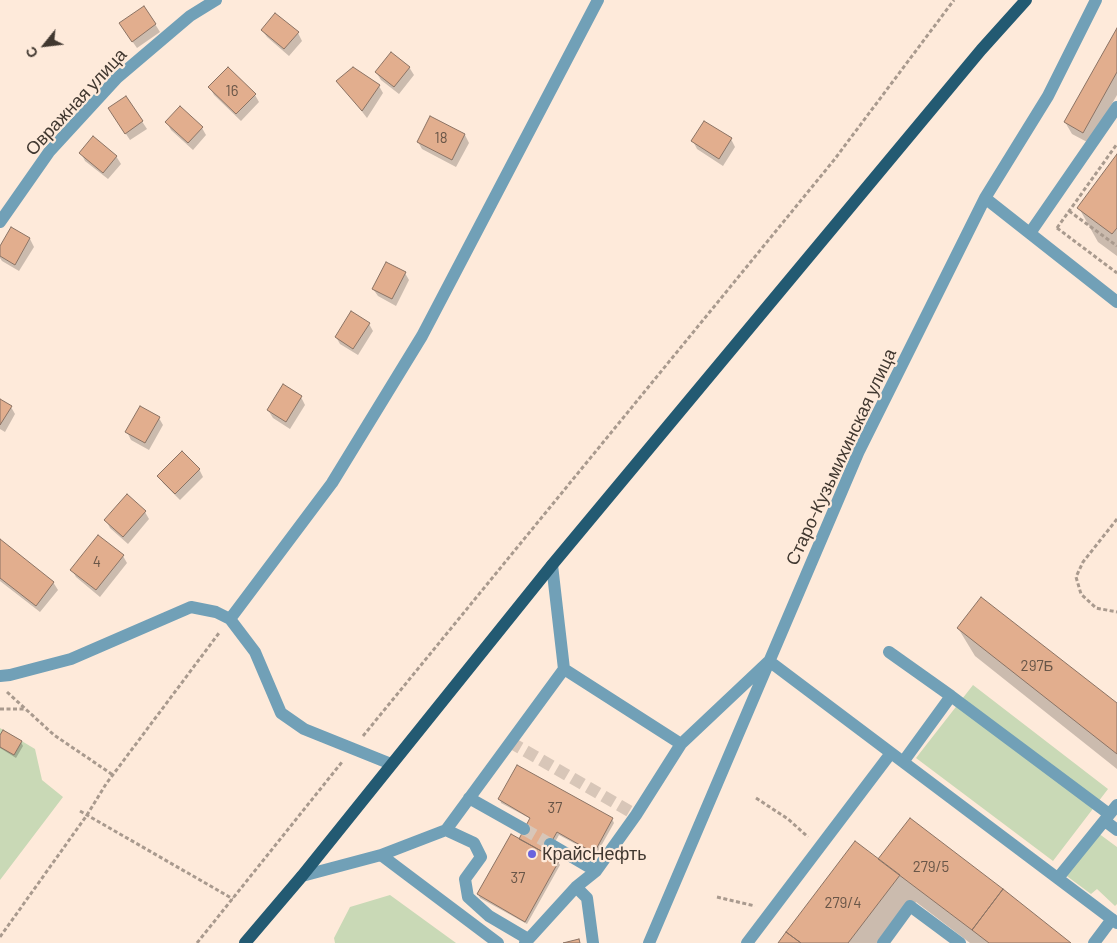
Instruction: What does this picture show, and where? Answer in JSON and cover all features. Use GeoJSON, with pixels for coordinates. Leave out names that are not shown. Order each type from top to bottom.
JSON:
{"type":"FeatureCollection","features":[{"type":"Feature","properties":{"kind":"main road"},"geometry":{"type":"LineString","coordinates":[[245,943],[302,876],[552,565],[981,50],[1026,0]]}},
{"type":"Feature","properties":{"kind":"street","name":"Овражная улица"},"geometry":{"type":"LineString","coordinates":[[0,222],[49,152],[117,78],[190,16],[216,0]]}},
{"type":"Feature","properties":{"kind":"street"},"geometry":{"type":"LineString","coordinates":[[230,619],[332,483],[422,336],[598,0]]}},
{"type":"Feature","properties":{"kind":"street","name":"Старо-Кузьмихинская улица"},"geometry":{"type":"LineString","coordinates":[[649,943],[859,451],[984,198],[1048,96],[1096,0]]}},
{"type":"Feature","properties":{"kind":"street"},"geometry":{"type":"LineString","coordinates":[[1030,233],[1117,107]]}},
{"type":"Feature","properties":{"kind":"street"},"geometry":{"type":"LineString","coordinates":[[984,198],[1117,302]]}},
{"type":"Feature","properties":{"kind":"street"},"geometry":{"type":"LineString","coordinates":[[302,876],[382,855],[446,830],[564,669],[552,565]]}},
{"type":"Feature","properties":{"kind":"street"},"geometry":{"type":"LineString","coordinates":[[0,676],[72,660],[191,608],[216,612],[230,619],[255,652],[281,713],[304,729],[391,764]]}},
{"type":"Feature","properties":{"kind":"street"},"geometry":{"type":"LineString","coordinates":[[889,652],[1110,813],[1117,830]]}},
{"type":"Feature","properties":{"kind":"street"},"geometry":{"type":"LineString","coordinates":[[446,830],[474,843],[481,858],[465,879],[468,897],[489,916],[526,941],[576,888],[596,872],[636,816],[681,744],[769,661],[1115,921],[1094,943]]}},
{"type":"Feature","properties":{"kind":"street"},"geometry":{"type":"LineString","coordinates":[[564,669],[681,744]]}},
{"type":"Feature","properties":{"kind":"street"},"geometry":{"type":"LineString","coordinates":[[903,762],[951,696]]}},
{"type":"Feature","properties":{"kind":"street"},"geometry":{"type":"LineString","coordinates":[[747,943],[891,753]]}},
{"type":"Feature","properties":{"kind":"street"},"geometry":{"type":"LineString","coordinates":[[469,798],[524,829]]}},
{"type":"Feature","properties":{"kind":"street"},"geometry":{"type":"LineString","coordinates":[[1058,878],[1110,813]]}},
{"type":"Feature","properties":{"kind":"street"},"geometry":{"type":"LineString","coordinates":[[550,844],[596,872]]}},
{"type":"Feature","properties":{"kind":"street"},"geometry":{"type":"LineString","coordinates":[[382,855],[498,943]]}},
{"type":"Feature","properties":{"kind":"street"},"geometry":{"type":"LineString","coordinates":[[576,888],[587,898],[593,943]]}},
{"type":"Feature","properties":{"kind":"street"},"geometry":{"type":"LineString","coordinates":[[883,943],[910,906],[960,943]]}},
{"type":"Feature","properties":{"kind":"path"},"geometry":{"type":"LineString","coordinates":[[197,943],[834,160],[954,0]]}},
{"type":"Feature","properties":{"kind":"path"},"geometry":{"type":"LineString","coordinates":[[1057,228],[1117,144]]}},
{"type":"Feature","properties":{"kind":"path"},"geometry":{"type":"LineString","coordinates":[[1069,210],[1117,246]]}},
{"type":"Feature","properties":{"kind":"path"},"geometry":{"type":"LineString","coordinates":[[1041,217],[1117,273]]}},
{"type":"Feature","properties":{"kind":"path"},"geometry":{"type":"LineString","coordinates":[[1117,519],[1083,562],[1076,577],[1081,594],[1096,608],[1117,612]]}},
{"type":"Feature","properties":{"kind":"path"},"geometry":{"type":"LineString","coordinates":[[0,937],[87,815],[113,775],[230,619]]}},
{"type":"Feature","properties":{"kind":"path"},"geometry":{"type":"LineString","coordinates":[[6,692],[54,735],[113,775]]}},
{"type":"Feature","properties":{"kind":"path"},"geometry":{"type":"LineString","coordinates":[[0,709],[26,709]]}},
{"type":"Feature","properties":{"kind":"path"},"geometry":{"type":"LineString","coordinates":[[756,798],[788,819],[820,847]]}},
{"type":"Feature","properties":{"kind":"path"},"geometry":{"type":"LineString","coordinates":[[80,811],[233,899]]}},
{"type":"Feature","properties":{"kind":"path"},"geometry":{"type":"LineString","coordinates":[[717,897],[734,901]]}},
{"type":"Feature","properties":{"kind":"green space"},"geometry":{"type":"Polygon","coordinates":[[[973,685],[1108,789],[1053,861],[916,758],[973,685]]]}},
{"type":"Feature","properties":{"kind":"green space"},"geometry":{"type":"Polygon","coordinates":[[[0,728],[35,749],[42,780],[63,797],[0,880],[0,728]]]}},
{"type":"Feature","properties":{"kind":"green space"},"geometry":{"type":"Polygon","coordinates":[[[1098,833],[1117,847],[1117,904],[1115,906],[1097,889],[1091,894],[1064,874],[1098,833]]]}},
{"type":"Feature","properties":{"kind":"green space"},"geometry":{"type":"Polygon","coordinates":[[[390,895],[456,943],[335,943],[334,938],[350,907],[390,895]]]}},
{"type":"Feature","properties":{"kind":"building"},"geometry":{"type":"Polygon","coordinates":[[[144,6],[156,24],[132,42],[119,23],[144,6]]]}},
{"type":"Feature","properties":{"kind":"building"},"geometry":{"type":"Polygon","coordinates":[[[275,13],[299,32],[284,49],[261,30],[275,13]]]}},
{"type":"Feature","properties":{"kind":"building"},"geometry":{"type":"Polygon","coordinates":[[[1117,28],[1117,72],[1083,133],[1064,122],[1117,28]]]}},
{"type":"Feature","properties":{"kind":"building"},"geometry":{"type":"Polygon","coordinates":[[[391,52],[410,67],[394,87],[375,72],[391,52]]]}},
{"type":"Feature","properties":{"kind":"building"},"geometry":{"type":"Polygon","coordinates":[[[228,67],[256,94],[236,114],[208,87],[228,67]]]}},
{"type":"Feature","properties":{"kind":"building"},"geometry":{"type":"Polygon","coordinates":[[[353,67],[380,85],[362,111],[336,81],[353,67]]]}},
{"type":"Feature","properties":{"kind":"building"},"geometry":{"type":"Polygon","coordinates":[[[126,96],[143,121],[125,134],[108,108],[126,96]]]}},
{"type":"Feature","properties":{"kind":"building"},"geometry":{"type":"Polygon","coordinates":[[[180,106],[203,127],[188,143],[165,122],[180,106]]]}},
{"type":"Feature","properties":{"kind":"building"},"geometry":{"type":"Polygon","coordinates":[[[430,116],[465,134],[452,160],[417,142],[430,116]]]}},
{"type":"Feature","properties":{"kind":"building"},"geometry":{"type":"Polygon","coordinates":[[[704,121],[732,138],[719,159],[691,141],[704,121]]]}},
{"type":"Feature","properties":{"kind":"building"},"geometry":{"type":"Polygon","coordinates":[[[93,136],[117,156],[103,173],[79,153],[93,136]]]}},
{"type":"Feature","properties":{"kind":"building"},"geometry":{"type":"Polygon","coordinates":[[[1117,154],[1117,228],[1112,234],[1077,208],[1117,154]]]}},
{"type":"Feature","properties":{"kind":"building"},"geometry":{"type":"Polygon","coordinates":[[[11,227],[30,238],[15,265],[0,256],[0,246],[11,227]]]}},
{"type":"Feature","properties":{"kind":"building"},"geometry":{"type":"Polygon","coordinates":[[[386,262],[406,272],[392,299],[372,289],[386,262]]]}},
{"type":"Feature","properties":{"kind":"building"},"geometry":{"type":"Polygon","coordinates":[[[351,311],[370,323],[353,349],[335,337],[351,311]]]}},
{"type":"Feature","properties":{"kind":"building"},"geometry":{"type":"Polygon","coordinates":[[[283,384],[302,396],[286,422],[267,410],[283,384]]]}},
{"type":"Feature","properties":{"kind":"building"},"geometry":{"type":"Polygon","coordinates":[[[0,399],[12,406],[0,425],[0,399]]]}},
{"type":"Feature","properties":{"kind":"building"},"geometry":{"type":"Polygon","coordinates":[[[140,406],[160,417],[145,443],[125,432],[140,406]]]}},
{"type":"Feature","properties":{"kind":"building"},"geometry":{"type":"Polygon","coordinates":[[[182,451],[200,469],[175,494],[157,476],[182,451]]]}},
{"type":"Feature","properties":{"kind":"building"},"geometry":{"type":"Polygon","coordinates":[[[127,494],[146,511],[123,537],[104,520],[127,494]]]}},
{"type":"Feature","properties":{"kind":"building"},"geometry":{"type":"Polygon","coordinates":[[[98,535],[124,555],[96,590],[70,570],[98,535]]]}},
{"type":"Feature","properties":{"kind":"building"},"geometry":{"type":"Polygon","coordinates":[[[0,539],[54,582],[36,606],[0,578],[0,539]]]}},
{"type":"Feature","properties":{"kind":"building"},"geometry":{"type":"Polygon","coordinates":[[[981,597],[1117,703],[1117,754],[957,628],[981,597]]]}},
{"type":"Feature","properties":{"kind":"building"},"geometry":{"type":"Polygon","coordinates":[[[3,730],[22,741],[14,755],[0,747],[0,735],[3,730]]]}},
{"type":"Feature","properties":{"kind":"building"},"geometry":{"type":"Polygon","coordinates":[[[517,765],[613,818],[594,853],[557,832],[545,853],[519,839],[530,818],[498,799],[517,765]]]}},
{"type":"Feature","properties":{"kind":"building"},"geometry":{"type":"Polygon","coordinates":[[[910,818],[1003,889],[972,930],[878,859],[910,818]]]}},
{"type":"Feature","properties":{"kind":"building"},"geometry":{"type":"Polygon","coordinates":[[[511,834],[559,861],[525,922],[477,894],[511,834]]]}},
{"type":"Feature","properties":{"kind":"building"},"geometry":{"type":"Polygon","coordinates":[[[855,841],[900,875],[848,943],[801,943],[786,932],[855,841]]]}},
{"type":"Feature","properties":{"kind":"building"},"geometry":{"type":"Polygon","coordinates":[[[1003,889],[1071,943],[989,943],[972,930],[1003,889]]]}},
{"type":"Feature","properties":{"kind":"building"},"geometry":{"type":"Polygon","coordinates":[[[786,932],[801,943],[778,943],[786,932]]]}},
{"type":"Feature","properties":{"kind":"building"},"geometry":{"type":"Polygon","coordinates":[[[579,939],[580,943],[563,943],[579,939]]]}},
{"type":"Feature","properties":{"kind":"tunnel"},"geometry":{"type":"LineString","coordinates":[[510,742],[636,815]]}},
{"type":"Feature","properties":{"kind":"tunnel"},"geometry":{"type":"LineString","coordinates":[[524,829],[550,844]]}},
{"type":"Feature","properties":{"kind":"place","name":"КрайсНефть"},"geometry":{"type":"Point","coordinates":[532,854]}}]}
